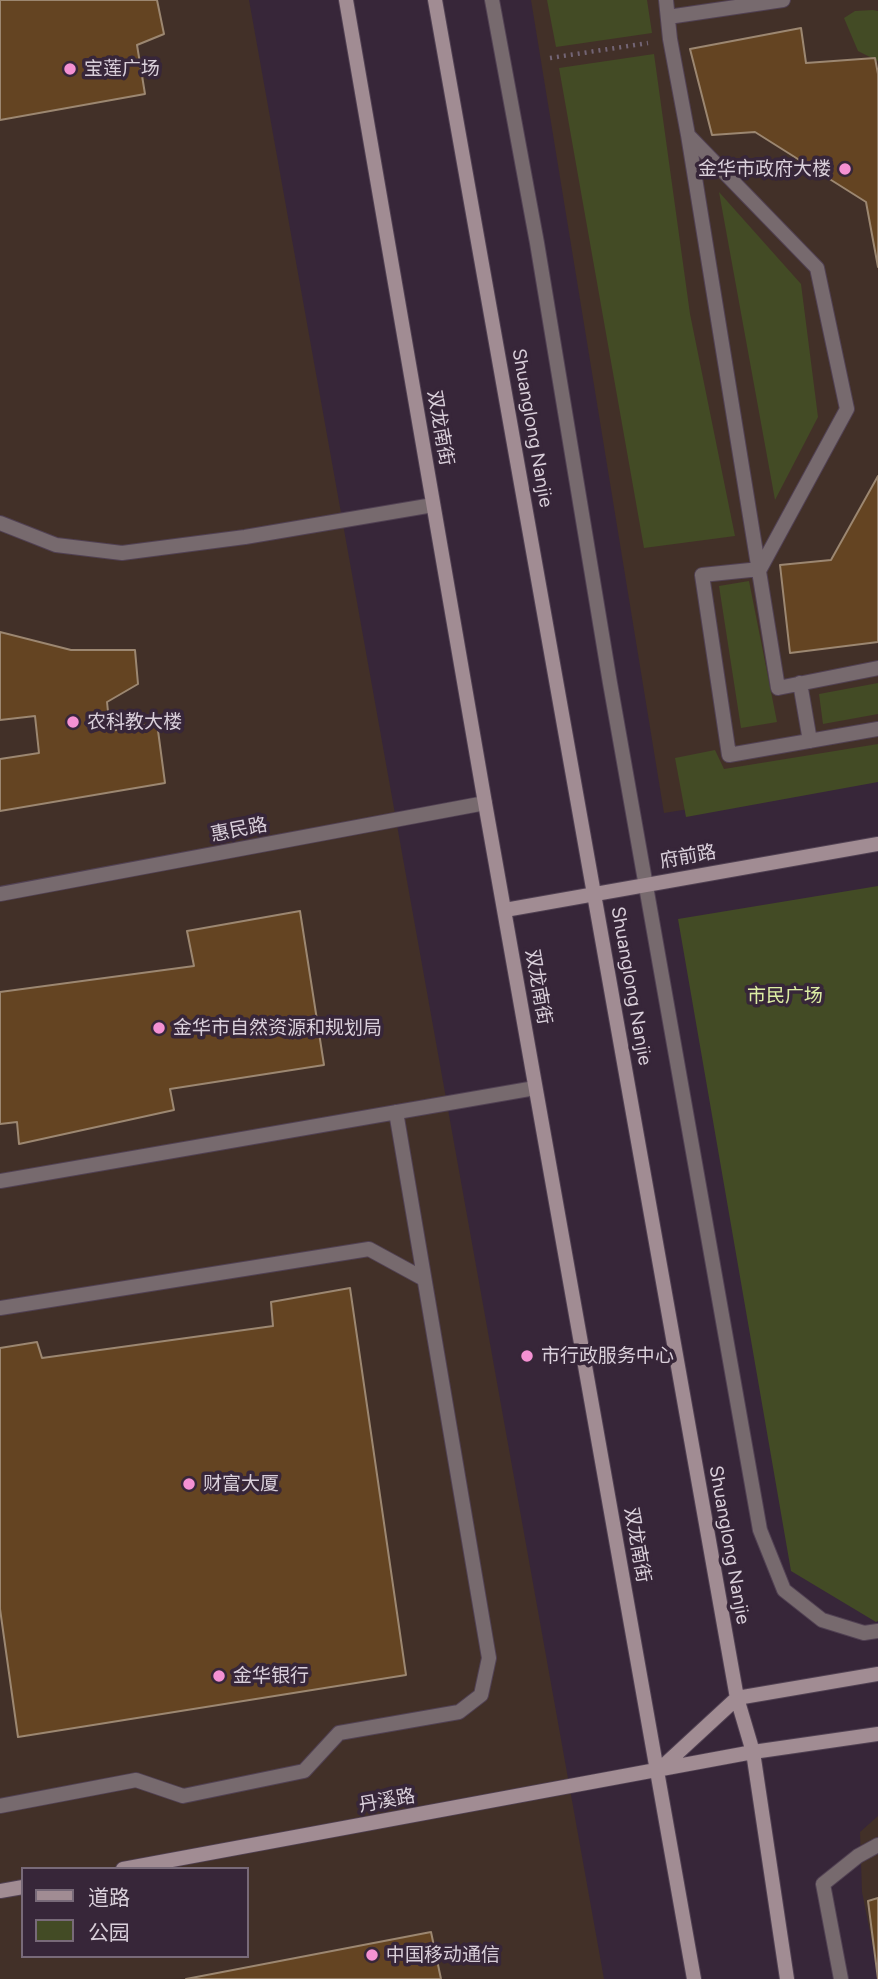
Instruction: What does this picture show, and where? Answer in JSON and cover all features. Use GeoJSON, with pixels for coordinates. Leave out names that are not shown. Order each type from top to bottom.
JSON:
{"type":"FeatureCollection","features":[{"type":"Feature","properties":{"kind":"main road","name":"双龙南街"},"geometry":{"type":"LineString","coordinates":[[346,0],[535,1088],[694,1979]]}},
{"type":"Feature","properties":{"kind":"main road","name":"Shuanglong Nanjie"},"geometry":{"type":"LineString","coordinates":[[435,0],[737,1698],[753,1752],[787,1979]]}},
{"type":"Feature","properties":{"kind":"main road","name":"府前路"},"geometry":{"type":"LineString","coordinates":[[505,910],[878,844]]}},
{"type":"Feature","properties":{"kind":"main road"},"geometry":{"type":"LineString","coordinates":[[658,1771],[737,1698],[878,1674]]}},
{"type":"Feature","properties":{"kind":"main road","name":"丹溪路"},"geometry":{"type":"LineString","coordinates":[[134,1867],[753,1752],[878,1734]]}},
{"type":"Feature","properties":{"kind":"main road"},"geometry":{"type":"LineString","coordinates":[[0,1891],[21,1887]]}},
{"type":"Feature","properties":{"kind":"street"},"geometry":{"type":"LineString","coordinates":[[492,0],[540,257],[646,884],[760,1530],[784,1590],[822,1620],[864,1633],[878,1631]]}},
{"type":"Feature","properties":{"kind":"street"},"geometry":{"type":"LineString","coordinates":[[666,0],[670,39],[778,688],[878,668]]}},
{"type":"Feature","properties":{"kind":"street"},"geometry":{"type":"LineString","coordinates":[[668,17],[783,0]]}},
{"type":"Feature","properties":{"kind":"street"},"geometry":{"type":"LineString","coordinates":[[688,135],[817,268],[847,409],[760,569]]}},
{"type":"Feature","properties":{"kind":"street"},"geometry":{"type":"LineString","coordinates":[[0,523],[56,544],[122,553],[245,537],[433,505]]}},
{"type":"Feature","properties":{"kind":"street"},"geometry":{"type":"LineString","coordinates":[[760,569],[702,575],[729,755],[878,729]]}},
{"type":"Feature","properties":{"kind":"street"},"geometry":{"type":"LineString","coordinates":[[800,683],[810,741]]}},
{"type":"Feature","properties":{"kind":"street","name":"惠民路"},"geometry":{"type":"LineString","coordinates":[[0,894],[485,803]]}},
{"type":"Feature","properties":{"kind":"street"},"geometry":{"type":"LineString","coordinates":[[0,1181],[535,1088]]}},
{"type":"Feature","properties":{"kind":"street"},"geometry":{"type":"LineString","coordinates":[[0,1806],[136,1780],[183,1796],[304,1771],[339,1733],[460,1712],[481,1695],[489,1658],[396,1112]]}},
{"type":"Feature","properties":{"kind":"street"},"geometry":{"type":"LineString","coordinates":[[0,1308],[369,1249],[424,1279]]}},
{"type":"Feature","properties":{"kind":"street"},"geometry":{"type":"LineString","coordinates":[[841,1979],[823,1884],[858,1856],[878,1845]]}},
{"type":"Feature","properties":{"kind":"path"},"geometry":{"type":"LineString","coordinates":[[550,58],[670,39]]}},
{"type":"Feature","properties":{"kind":"shaded area"},"geometry":{"type":"Polygon","coordinates":[[[0,0],[249,0],[604,1979],[0,1979],[0,0]]]}},
{"type":"Feature","properties":{"kind":"shaded area"},"geometry":{"type":"Polygon","coordinates":[[[531,0],[878,0],[878,779],[664,813],[531,0]]]}},
{"type":"Feature","properties":{"kind":"shaded area"},"geometry":{"type":"Polygon","coordinates":[[[878,1816],[878,1972],[862,1892],[860,1832],[878,1816]]]}},
{"type":"Feature","properties":{"kind":"green space"},"geometry":{"type":"Polygon","coordinates":[[[547,0],[647,0],[652,33],[556,47],[547,0]]]}},
{"type":"Feature","properties":{"kind":"green space"},"geometry":{"type":"Polygon","coordinates":[[[855,11],[878,11],[878,61],[858,51],[844,18],[855,11]]]}},
{"type":"Feature","properties":{"kind":"green space"},"geometry":{"type":"Polygon","coordinates":[[[654,54],[690,314],[735,536],[644,548],[559,68],[654,54]]]}},
{"type":"Feature","properties":{"kind":"green space"},"geometry":{"type":"Polygon","coordinates":[[[719,192],[801,284],[818,417],[775,500],[719,192]]]}},
{"type":"Feature","properties":{"kind":"green space"},"geometry":{"type":"Polygon","coordinates":[[[749,581],[777,722],[741,728],[719,586],[749,581]]]}},
{"type":"Feature","properties":{"kind":"green space"},"geometry":{"type":"Polygon","coordinates":[[[878,683],[878,714],[823,724],[819,694],[878,683]]]}},
{"type":"Feature","properties":{"kind":"green space"},"geometry":{"type":"Polygon","coordinates":[[[878,744],[878,782],[686,817],[675,758],[715,750],[724,769],[878,744]]]}},
{"type":"Feature","properties":{"kind":"green space","name":"市民广场"},"geometry":{"type":"Polygon","coordinates":[[[878,886],[876,1622],[791,1571],[678,919],[878,886]]]}},
{"type":"Feature","properties":{"kind":"building","name":"宝莲广场"},"geometry":{"type":"Polygon","coordinates":[[[0,0],[157,0],[164,34],[137,45],[145,94],[0,120],[0,0]]]}},
{"type":"Feature","properties":{"kind":"building","name":"金华市政府大楼"},"geometry":{"type":"Polygon","coordinates":[[[801,28],[806,63],[875,58],[878,74],[878,267],[866,202],[755,132],[712,135],[690,49],[801,28]]]}},
{"type":"Feature","properties":{"kind":"building"},"geometry":{"type":"Polygon","coordinates":[[[878,476],[878,642],[790,653],[780,565],[831,560],[878,476]]]}},
{"type":"Feature","properties":{"kind":"building","name":"农科教大楼"},"geometry":{"type":"Polygon","coordinates":[[[0,632],[71,650],[135,650],[138,684],[107,702],[110,731],[157,723],[165,783],[0,811],[0,759],[39,753],[35,716],[0,720],[0,632]]]}},
{"type":"Feature","properties":{"kind":"building","name":"金华市自然资源和规划局"},"geometry":{"type":"Polygon","coordinates":[[[300,911],[324,1065],[170,1089],[174,1110],[19,1144],[17,1122],[0,1124],[0,992],[194,966],[187,931],[300,911]]]}},
{"type":"Feature","properties":{"kind":"building","name":"财富大厦"},"geometry":{"type":"Polygon","coordinates":[[[350,1288],[406,1675],[18,1737],[0,1609],[0,1348],[37,1342],[42,1358],[273,1326],[271,1302],[350,1288]]]}},
{"type":"Feature","properties":{"kind":"building"},"geometry":{"type":"Polygon","coordinates":[[[878,1898],[878,1979],[868,1901],[878,1898]]]}},
{"type":"Feature","properties":{"kind":"building","name":"中国移动通信"},"geometry":{"type":"Polygon","coordinates":[[[431,1932],[441,1979],[186,1979],[431,1932]]]}},
{"type":"Feature","properties":{"kind":"place","name":"宝莲广场"},"geometry":{"type":"Point","coordinates":[70,69]}},
{"type":"Feature","properties":{"kind":"place","name":"金华市政府大楼"},"geometry":{"type":"Point","coordinates":[845,169]}},
{"type":"Feature","properties":{"kind":"place","name":"农科教大楼"},"geometry":{"type":"Point","coordinates":[73,722]}},
{"type":"Feature","properties":{"kind":"place","name":"金华市自然资源和规划局"},"geometry":{"type":"Point","coordinates":[159,1028]}},
{"type":"Feature","properties":{"kind":"place","name":"市行政服务中心"},"geometry":{"type":"Point","coordinates":[527,1356]}},
{"type":"Feature","properties":{"kind":"place","name":"财富大厦"},"geometry":{"type":"Point","coordinates":[189,1484]}},
{"type":"Feature","properties":{"kind":"place","name":"金华银行"},"geometry":{"type":"Point","coordinates":[219,1676]}},
{"type":"Feature","properties":{"kind":"place","name":"中国移动通信"},"geometry":{"type":"Point","coordinates":[372,1955]}}]}
